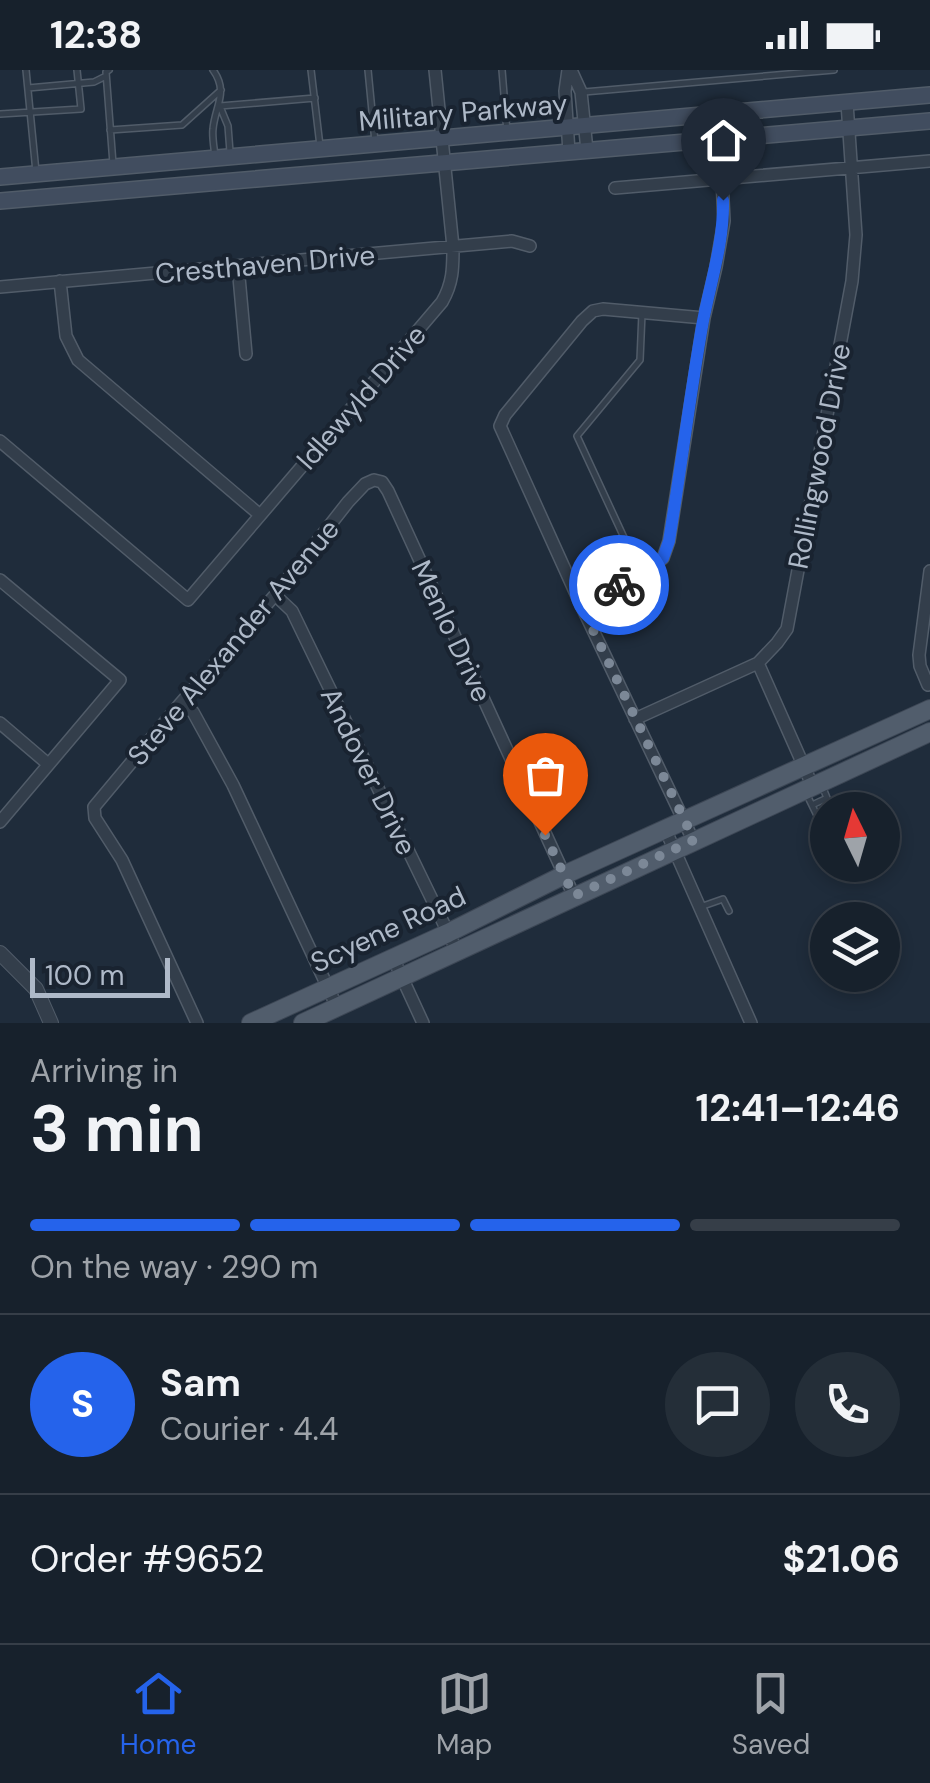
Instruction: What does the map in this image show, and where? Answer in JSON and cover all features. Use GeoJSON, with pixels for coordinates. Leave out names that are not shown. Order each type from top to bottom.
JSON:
{"type":"FeatureCollection","features":[{"type":"Feature","properties":{"kind":"main road","name":"Military Parkway"},"geometry":{"type":"LineString","coordinates":[[0,177],[930,95]]}},
{"type":"Feature","properties":{"kind":"main road","name":"Military Parkway"},"geometry":{"type":"LineString","coordinates":[[0,198],[225,183],[930,121]]}},
{"type":"Feature","properties":{"kind":"main road"},"geometry":{"type":"LineString","coordinates":[[320,150],[324,174]]}},
{"type":"Feature","properties":{"kind":"main road"},"geometry":{"type":"LineString","coordinates":[[223,158],[225,183]]}},
{"type":"Feature","properties":{"kind":"main road"},"geometry":{"type":"LineString","coordinates":[[0,198],[32,190],[37,184],[36,174]]}},
{"type":"Feature","properties":{"kind":"main road","name":"Scyene Road"},"geometry":{"type":"LineString","coordinates":[[251,1023],[564,875],[929,711]]}},
{"type":"Feature","properties":{"kind":"main road","name":"Scyene Road"},"geometry":{"type":"LineString","coordinates":[[303,1023],[674,849],[813,791],[930,732]]}},
{"type":"Feature","properties":{"kind":"street","name":"Idlewyld Drive"},"geometry":{"type":"LineString","coordinates":[[0,441],[188,600],[450,289],[452,247],[435,70]]}},
{"type":"Feature","properties":{"kind":"street"},"geometry":{"type":"LineString","coordinates":[[569,70],[581,92],[587,150]]}},
{"type":"Feature","properties":{"kind":"street"},"geometry":{"type":"LineString","coordinates":[[569,70],[565,91],[569,152]]}},
{"type":"Feature","properties":{"kind":"street","name":"Rollingwood Drive"},"geometry":{"type":"LineString","coordinates":[[758,663],[787,629],[852,281],[856,235],[847,103]]}},
{"type":"Feature","properties":{"kind":"street"},"geometry":{"type":"LineString","coordinates":[[616,188],[930,162]]}},
{"type":"Feature","properties":{"kind":"street"},"geometry":{"type":"LineString","coordinates":[[581,605],[663,558],[669,541],[704,318],[724,221],[722,179]]}},
{"type":"Feature","properties":{"kind":"street","name":"Cresthaven Drive"},"geometry":{"type":"LineString","coordinates":[[0,287],[512,242],[530,246]]}},
{"type":"Feature","properties":{"kind":"street"},"geometry":{"type":"LineString","coordinates":[[238,266],[246,354]]}},
{"type":"Feature","properties":{"kind":"street"},"geometry":{"type":"LineString","coordinates":[[60,282],[66,336],[78,360],[260,516]]}},
{"type":"Feature","properties":{"kind":"street"},"geometry":{"type":"LineString","coordinates":[[694,840],[500,426],[582,321],[594,312],[603,309],[704,318]]}},
{"type":"Feature","properties":{"kind":"street","name":"Steve Alexander Avenue"},"geometry":{"type":"LineString","coordinates":[[197,1023],[122,860],[95,818],[94,807],[275,595],[348,502],[374,480]]}},
{"type":"Feature","properties":{"kind":"street","name":"Menlo Drive"},"geometry":{"type":"LineString","coordinates":[[374,480],[382,482],[388,492],[574,896]]}},
{"type":"Feature","properties":{"kind":"street"},"geometry":{"type":"LineString","coordinates":[[930,571],[919,655],[930,684]]}},
{"type":"Feature","properties":{"kind":"street"},"geometry":{"type":"LineString","coordinates":[[0,580],[120,680],[0,822]]}},
{"type":"Feature","properties":{"kind":"street","name":"Andover Drive"},"geometry":{"type":"LineString","coordinates":[[275,595],[292,611],[457,951]]}},
{"type":"Feature","properties":{"kind":"street"},"geometry":{"type":"LineString","coordinates":[[635,719],[758,663],[813,791]]}},
{"type":"Feature","properties":{"kind":"street"},"geometry":{"type":"LineString","coordinates":[[180,704],[192,712],[233,785],[337,1006]]}},
{"type":"Feature","properties":{"kind":"street"},"geometry":{"type":"LineString","coordinates":[[0,722],[48,764]]}},
{"type":"Feature","properties":{"kind":"street"},"geometry":{"type":"LineString","coordinates":[[666,831],[751,1023]]}},
{"type":"Feature","properties":{"kind":"street"},"geometry":{"type":"LineString","coordinates":[[0,954],[36,989],[51,1023]]}},
{"type":"Feature","properties":{"kind":"street"},"geometry":{"type":"LineString","coordinates":[[393,958],[423,1023]]}},
{"type":"Feature","properties":{"kind":"lane"},"geometry":{"type":"LineString","coordinates":[[26,70],[36,174]]}},
{"type":"Feature","properties":{"kind":"lane"},"geometry":{"type":"LineString","coordinates":[[0,114],[81,109],[77,70]]}},
{"type":"Feature","properties":{"kind":"lane"},"geometry":{"type":"LineString","coordinates":[[213,70],[220,79],[220,106],[213,126],[223,158]]}},
{"type":"Feature","properties":{"kind":"lane"},"geometry":{"type":"LineString","coordinates":[[311,70],[320,150]]}},
{"type":"Feature","properties":{"kind":"lane"},"geometry":{"type":"LineString","coordinates":[[368,70],[376,145]]}},
{"type":"Feature","properties":{"kind":"lane"},"geometry":{"type":"LineString","coordinates":[[502,70],[507,132]]}},
{"type":"Feature","properties":{"kind":"lane"},"geometry":{"type":"LineString","coordinates":[[581,92],[834,70]]}},
{"type":"Feature","properties":{"kind":"lane"},"geometry":{"type":"LineString","coordinates":[[28,88],[94,82],[107,73]]}},
{"type":"Feature","properties":{"kind":"lane"},"geometry":{"type":"LineString","coordinates":[[107,73],[113,168]]}},
{"type":"Feature","properties":{"kind":"lane"},"geometry":{"type":"LineString","coordinates":[[110,130],[182,125],[220,90]]}},
{"type":"Feature","properties":{"kind":"lane"},"geometry":{"type":"LineString","coordinates":[[220,106],[315,98]]}},
{"type":"Feature","properties":{"kind":"lane"},"geometry":{"type":"LineString","coordinates":[[220,106],[228,126],[223,158]]}},
{"type":"Feature","properties":{"kind":"lane"},"geometry":{"type":"LineString","coordinates":[[640,573],[576,436],[640,360],[642,312]]}},
{"type":"Feature","properties":{"kind":"lane"},"geometry":{"type":"LineString","coordinates":[[700,908],[722,899],[729,911]]}},
{"type":"Feature","properties":{"kind":"way so far"},"geometry":{"type":"LineString","coordinates":[[545,835],[574,896],[694,840],[581,605],[619,585]]}},
{"type":"Feature","properties":{"kind":"route"},"geometry":{"type":"LineString","coordinates":[[619,585],[663,558],[669,541],[704,318],[724,221],[723,200]]}}]}
